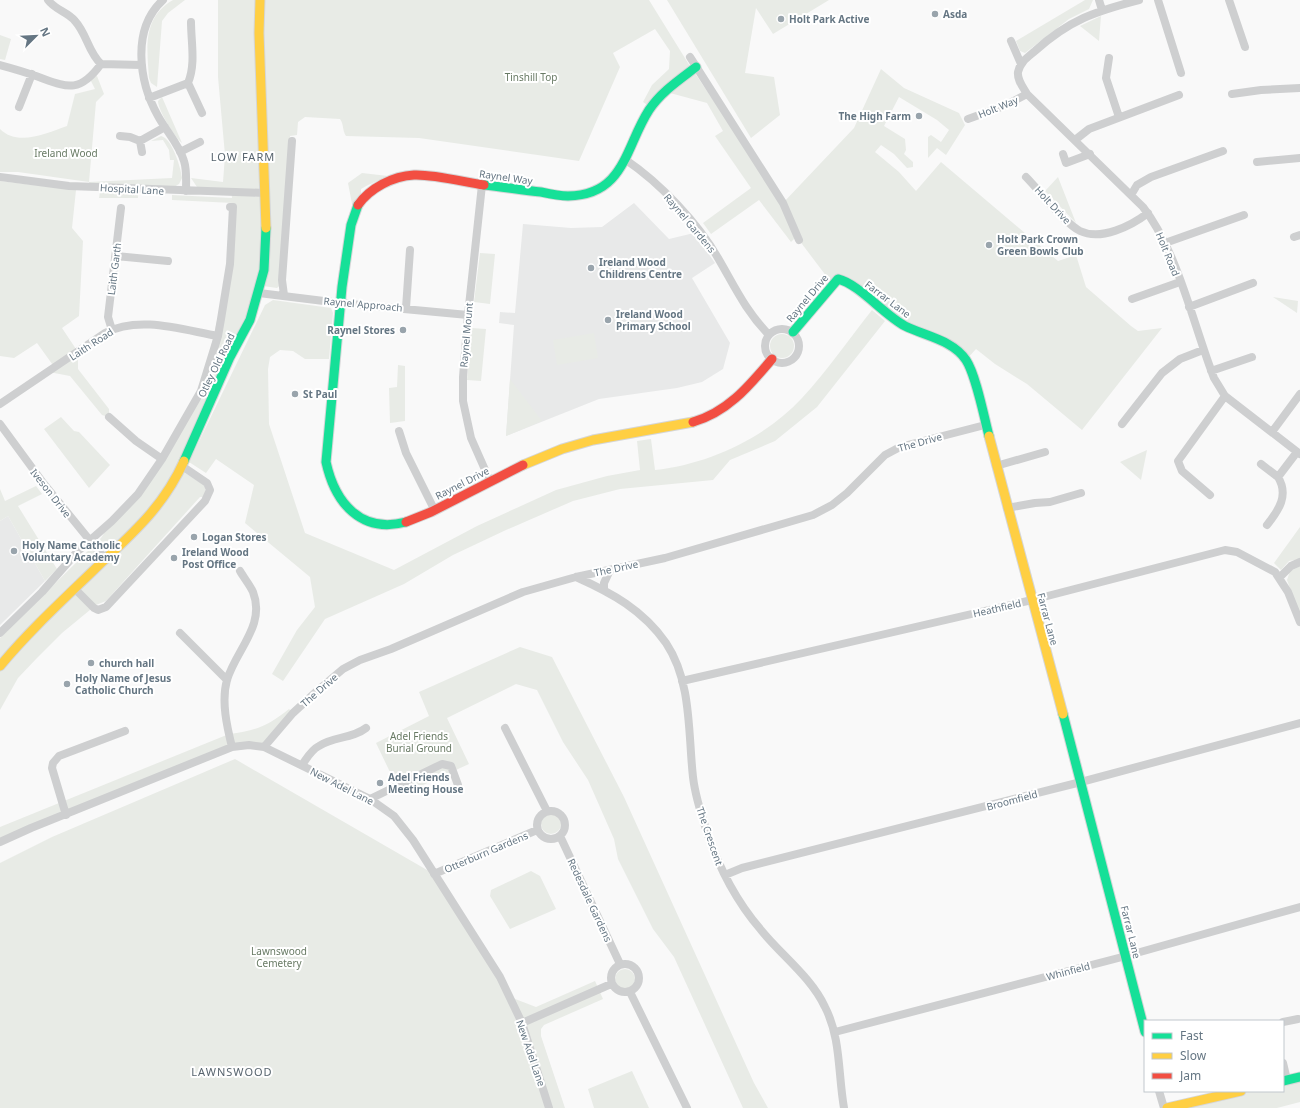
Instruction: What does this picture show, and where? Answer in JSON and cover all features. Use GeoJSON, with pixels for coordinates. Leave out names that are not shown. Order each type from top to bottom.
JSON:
{"type":"FeatureCollection","features":[{"type":"Feature","properties":{"kind":"main road","name":"Otley Old Road"},"geometry":{"type":"LineString","coordinates":[[0,666],[24,637],[104,559],[147,520],[167,493],[182,466],[230,357],[250,320],[264,270],[266,232],[259,33],[260,0]]}},
{"type":"Feature","properties":{"kind":"main road","name":"Raynel Way"},"geometry":{"type":"LineString","coordinates":[[340,303],[350,228],[359,204],[369,194],[390,180],[414,175],[568,196],[580,196],[605,187],[620,172],[648,112],[655,102],[675,82],[696,67]]}},
{"type":"Feature","properties":{"kind":"main road","name":"Raynel Drive"},"geometry":{"type":"LineString","coordinates":[[793,332],[838,279]]}},
{"type":"Feature","properties":{"kind":"main road","name":"Farrar Lane"},"geometry":{"type":"LineString","coordinates":[[838,279],[846,282],[884,312],[905,326],[951,346],[966,360],[975,384],[1081,782],[1144,1028]]}},
{"type":"Feature","properties":{"kind":"main road","name":"Raynel Drive"},"geometry":{"type":"LineString","coordinates":[[340,303],[326,462],[331,486],[351,512],[375,523],[387,525],[400,523],[434,509],[490,480],[542,457],[584,442],[610,436],[671,427],[705,418],[730,405],[752,384],[772,359]]}},
{"type":"Feature","properties":{"kind":"main road"},"geometry":{"type":"LineString","coordinates":[[1285,1081],[1300,1077]]}},
{"type":"Feature","properties":{"kind":"main road"},"geometry":{"type":"LineString","coordinates":[[1167,1108],[1237,1092]]}},
{"type":"Feature","properties":{"kind":"street"},"geometry":{"type":"LineString","coordinates":[[48,0],[56,8],[74,19],[79,25],[94,57],[102,64],[142,65]]}},
{"type":"Feature","properties":{"kind":"street"},"geometry":{"type":"LineString","coordinates":[[163,0],[151,13],[146,22],[143,38],[142,65],[149,98],[180,152],[185,167],[186,191]]}},
{"type":"Feature","properties":{"kind":"street"},"geometry":{"type":"LineString","coordinates":[[1099,0],[1102,10]]}},
{"type":"Feature","properties":{"kind":"street"},"geometry":{"type":"LineString","coordinates":[[1011,41],[1021,64],[1047,39],[1071,23],[1102,10],[1139,0]]}},
{"type":"Feature","properties":{"kind":"street"},"geometry":{"type":"LineString","coordinates":[[1158,0],[1181,73]]}},
{"type":"Feature","properties":{"kind":"street"},"geometry":{"type":"LineString","coordinates":[[1229,0],[1245,47]]}},
{"type":"Feature","properties":{"kind":"street"},"geometry":{"type":"LineString","coordinates":[[191,22],[193,52],[188,83],[202,113]]}},
{"type":"Feature","properties":{"kind":"street"},"geometry":{"type":"LineString","coordinates":[[690,57],[783,203],[799,240]]}},
{"type":"Feature","properties":{"kind":"street"},"geometry":{"type":"LineString","coordinates":[[1109,58],[1106,78],[1119,117]]}},
{"type":"Feature","properties":{"kind":"street"},"geometry":{"type":"LineString","coordinates":[[0,65],[32,74],[63,86],[83,82],[90,78],[102,64]]}},
{"type":"Feature","properties":{"kind":"street","name":"Holt Road"},"geometry":{"type":"LineString","coordinates":[[1021,64],[1018,77],[1027,94],[1090,154],[1148,213],[1165,242],[1189,307],[1202,350],[1211,371],[1225,396],[1299,453]]}},
{"type":"Feature","properties":{"kind":"street"},"geometry":{"type":"LineString","coordinates":[[19,108],[32,74]]}},
{"type":"Feature","properties":{"kind":"street"},"geometry":{"type":"LineString","coordinates":[[149,98],[188,83]]}},
{"type":"Feature","properties":{"kind":"street"},"geometry":{"type":"LineString","coordinates":[[1232,94],[1261,90],[1300,88]]}},
{"type":"Feature","properties":{"kind":"street","name":"Holt Way"},"geometry":{"type":"LineString","coordinates":[[968,119],[1004,106],[1027,94]]}},
{"type":"Feature","properties":{"kind":"street"},"geometry":{"type":"LineString","coordinates":[[1075,140],[1089,129],[1179,95]]}},
{"type":"Feature","properties":{"kind":"street"},"geometry":{"type":"LineString","coordinates":[[140,141],[165,127]]}},
{"type":"Feature","properties":{"kind":"street"},"geometry":{"type":"LineString","coordinates":[[120,136],[130,137],[140,141]]}},
{"type":"Feature","properties":{"kind":"street"},"geometry":{"type":"LineString","coordinates":[[140,141],[142,152]]}},
{"type":"Feature","properties":{"kind":"street"},"geometry":{"type":"LineString","coordinates":[[284,295],[282,280],[292,141]]}},
{"type":"Feature","properties":{"kind":"street"},"geometry":{"type":"LineString","coordinates":[[180,152],[200,142]]}},
{"type":"Feature","properties":{"kind":"street"},"geometry":{"type":"LineString","coordinates":[[1131,195],[1137,186],[1151,177],[1223,151]]}},
{"type":"Feature","properties":{"kind":"street"},"geometry":{"type":"LineString","coordinates":[[1063,154],[1066,163],[1090,154]]}},
{"type":"Feature","properties":{"kind":"street"},"geometry":{"type":"LineString","coordinates":[[1257,162],[1300,158]]}},
{"type":"Feature","properties":{"kind":"street","name":"Raynel Gardens"},"geometry":{"type":"LineString","coordinates":[[626,160],[652,180],[704,237],[719,259],[748,312],[768,335]]}},
{"type":"Feature","properties":{"kind":"street","name":"Hospital Lane"},"geometry":{"type":"LineString","coordinates":[[0,177],[69,186],[265,193]]}},
{"type":"Feature","properties":{"kind":"street","name":"Holt Drive"},"geometry":{"type":"LineString","coordinates":[[1026,177],[1070,224],[1079,231],[1089,234],[1100,234],[1111,231],[1139,220],[1148,213]]}},
{"type":"Feature","properties":{"kind":"street","name":"Raynel Mount"},"geometry":{"type":"LineString","coordinates":[[482,185],[463,377],[465,412],[471,438],[490,480]]}},
{"type":"Feature","properties":{"kind":"street","name":"Otley Old Road"},"geometry":{"type":"LineString","coordinates":[[0,633],[42,592],[89,541],[112,521],[138,494],[162,459],[201,391],[218,336],[230,264],[233,207],[230,207]]}},
{"type":"Feature","properties":{"kind":"street","name":"Laith Garth"},"geometry":{"type":"LineString","coordinates":[[112,330],[108,317],[121,208]]}},
{"type":"Feature","properties":{"kind":"street"},"geometry":{"type":"LineString","coordinates":[[1165,242],[1244,215]]}},
{"type":"Feature","properties":{"kind":"street"},"geometry":{"type":"LineString","coordinates":[[406,308],[410,250]]}},
{"type":"Feature","properties":{"kind":"street"},"geometry":{"type":"LineString","coordinates":[[116,256],[168,261]]}},
{"type":"Feature","properties":{"kind":"street"},"geometry":{"type":"LineString","coordinates":[[1132,299],[1180,282]]}},
{"type":"Feature","properties":{"kind":"street"},"geometry":{"type":"LineString","coordinates":[[1189,307],[1253,283]]}},
{"type":"Feature","properties":{"kind":"street","name":"Raynel Approach"},"geometry":{"type":"LineString","coordinates":[[258,293],[340,303],[468,315]]}},
{"type":"Feature","properties":{"kind":"street","name":"Laith Road"},"geometry":{"type":"LineString","coordinates":[[0,404],[112,330],[129,325],[147,324],[218,336]]}},
{"type":"Feature","properties":{"kind":"street","name":"Raynel Drive"},"geometry":{"type":"LineString","coordinates":[[768,335],[772,331],[783,329],[793,332],[798,342],[797,354],[788,361],[777,362],[772,359]]}},
{"type":"Feature","properties":{"kind":"street"},"geometry":{"type":"LineString","coordinates":[[768,335],[765,345],[766,351],[772,359]]}},
{"type":"Feature","properties":{"kind":"street"},"geometry":{"type":"LineString","coordinates":[[1122,424],[1162,373],[1180,359],[1202,350]]}},
{"type":"Feature","properties":{"kind":"street"},"geometry":{"type":"LineString","coordinates":[[1211,371],[1252,357]]}},
{"type":"Feature","properties":{"kind":"street"},"geometry":{"type":"LineString","coordinates":[[1272,432],[1300,394]]}},
{"type":"Feature","properties":{"kind":"street"},"geometry":{"type":"LineString","coordinates":[[1210,494],[1182,470],[1178,461],[1225,396]]}},
{"type":"Feature","properties":{"kind":"street"},"geometry":{"type":"LineString","coordinates":[[110,418],[136,441],[162,459]]}},
{"type":"Feature","properties":{"kind":"street","name":"Iveson Drive"},"geometry":{"type":"LineString","coordinates":[[0,424],[44,484],[104,559]]}},
{"type":"Feature","properties":{"kind":"street","name":"The Drive"},"geometry":{"type":"LineString","coordinates":[[264,747],[298,709],[343,670],[360,660],[391,649],[523,592],[576,577],[665,558],[813,515],[832,505],[885,455],[900,447],[985,425]]}},
{"type":"Feature","properties":{"kind":"street"},"geometry":{"type":"LineString","coordinates":[[399,431],[406,453],[434,509]]}},
{"type":"Feature","properties":{"kind":"street"},"geometry":{"type":"LineString","coordinates":[[996,466],[1045,452]]}},
{"type":"Feature","properties":{"kind":"street"},"geometry":{"type":"LineString","coordinates":[[1278,477],[1299,453]]}},
{"type":"Feature","properties":{"kind":"street"},"geometry":{"type":"LineString","coordinates":[[1262,464],[1278,477],[1283,488],[1282,500],[1277,512],[1267,525]]}},
{"type":"Feature","properties":{"kind":"street"},"geometry":{"type":"LineString","coordinates":[[74,589],[94,608],[98,610],[106,607],[205,501],[210,490],[207,483],[182,466]]}},
{"type":"Feature","properties":{"kind":"street"},"geometry":{"type":"LineString","coordinates":[[1007,508],[1050,502],[1081,493]]}},
{"type":"Feature","properties":{"kind":"street","name":"Heathfield"},"geometry":{"type":"LineString","coordinates":[[682,681],[1032,600],[1225,550],[1237,552],[1272,570],[1280,577]]}},
{"type":"Feature","properties":{"kind":"street"},"geometry":{"type":"LineString","coordinates":[[1300,562],[1291,566],[1280,577],[1300,622]]}},
{"type":"Feature","properties":{"kind":"street"},"geometry":{"type":"LineString","coordinates":[[604,590],[604,583],[610,570]]}},
{"type":"Feature","properties":{"kind":"street"},"geometry":{"type":"LineString","coordinates":[[232,747],[225,702],[227,680],[253,627],[257,612],[252,591],[240,571]]}},
{"type":"Feature","properties":{"kind":"street","name":"The Crescent"},"geometry":{"type":"LineString","coordinates":[[576,577],[604,590],[631,606],[648,620],[666,644],[682,681],[686,700],[693,779],[706,831],[725,875],[741,904],[761,931],[814,987],[826,1007],[835,1032],[844,1108]]}},
{"type":"Feature","properties":{"kind":"street"},"geometry":{"type":"LineString","coordinates":[[180,633],[227,680]]}},
{"type":"Feature","properties":{"kind":"street","name":"Broomfield"},"geometry":{"type":"LineString","coordinates":[[725,875],[742,868],[1081,782],[1300,723]]}},
{"type":"Feature","properties":{"kind":"street"},"geometry":{"type":"LineString","coordinates":[[302,765],[312,751],[319,745],[355,735],[366,728]]}},
{"type":"Feature","properties":{"kind":"street"},"geometry":{"type":"LineString","coordinates":[[505,728],[547,811]]}},
{"type":"Feature","properties":{"kind":"street"},"geometry":{"type":"LineString","coordinates":[[66,815],[52,768],[55,759],[59,756],[125,731]]}},
{"type":"Feature","properties":{"kind":"street","name":"New Adel Lane"},"geometry":{"type":"LineString","coordinates":[[0,842],[232,747],[249,745],[264,747],[302,765],[370,799],[394,816],[413,840],[500,977],[522,1023],[549,1108]]}},
{"type":"Feature","properties":{"kind":"street"},"geometry":{"type":"LineString","coordinates":[[370,799],[442,764],[451,766],[458,785]]}},
{"type":"Feature","properties":{"kind":"street"},"geometry":{"type":"LineString","coordinates":[[547,811],[558,812],[565,820],[565,830],[560,836],[551,839],[544,838],[537,830],[538,818],[547,811]]}},
{"type":"Feature","properties":{"kind":"street","name":"Otterburn Gardens"},"geometry":{"type":"LineString","coordinates":[[434,874],[537,830]]}},
{"type":"Feature","properties":{"kind":"street","name":"Redesdale Gardens"},"geometry":{"type":"LineString","coordinates":[[560,836],[620,964]]}},
{"type":"Feature","properties":{"kind":"street","name":"Whinfield"},"geometry":{"type":"LineString","coordinates":[[835,1032],[1126,956],[1300,907]]}},
{"type":"Feature","properties":{"kind":"street"},"geometry":{"type":"LineString","coordinates":[[620,964],[631,965],[638,971],[638,985],[630,992],[621,992],[611,984],[610,976],[613,969],[620,964]]}},
{"type":"Feature","properties":{"kind":"street"},"geometry":{"type":"LineString","coordinates":[[522,1023],[611,984]]}},
{"type":"Feature","properties":{"kind":"street"},"geometry":{"type":"LineString","coordinates":[[630,992],[688,1108]]}},
{"type":"Feature","properties":{"kind":"street"},"geometry":{"type":"LineString","coordinates":[[1284,1022],[1298,1019]]}},
{"type":"Feature","properties":{"kind":"street"},"geometry":{"type":"LineString","coordinates":[[1160,1092],[1164,1108]]}},
{"type":"Feature","properties":{"kind":"shaded area","name":"Ireland Wood Primary School"},"geometry":{"type":"Polygon","coordinates":[[[634,203],[669,239],[694,233],[715,263],[692,278],[730,343],[723,369],[702,382],[677,388],[599,399],[506,436],[514,325],[499,323],[500,312],[515,313],[523,224],[571,228],[602,227],[634,203]]]}},
{"type":"Feature","properties":{"kind":"shaded area","name":"Holy Name Catholic Voluntary Academy"},"geometry":{"type":"Polygon","coordinates":[[[8,516],[45,581],[0,625],[0,521],[8,516]]]}},
{"type":"Feature","properties":{"kind":"green space"},"geometry":{"type":"Polygon","coordinates":[[[173,0],[185,0],[168,13],[162,21],[157,87],[151,83],[149,78],[149,34],[151,25],[156,16],[163,7],[173,0]]]}},
{"type":"Feature","properties":{"kind":"green space","name":"Tinshill Top"},"geometry":{"type":"Polygon","coordinates":[[[218,0],[649,0],[688,63],[783,203],[854,128],[881,69],[904,88],[959,113],[965,125],[946,155],[937,148],[928,158],[928,137],[931,135],[941,142],[949,130],[937,120],[899,97],[884,126],[905,139],[906,150],[904,154],[913,162],[913,167],[907,168],[894,154],[881,145],[875,152],[899,172],[916,191],[941,162],[1058,261],[1076,255],[1086,287],[1131,326],[1138,331],[1162,328],[1082,430],[1027,384],[995,364],[976,349],[966,360],[929,338],[846,281],[833,285],[799,240],[795,238],[791,242],[759,200],[711,234],[703,223],[751,188],[715,136],[723,131],[707,103],[670,93],[649,106],[643,102],[652,85],[669,69],[670,51],[655,29],[613,53],[620,67],[579,161],[419,138],[346,136],[340,119],[305,117],[298,122],[297,135],[290,136],[280,285],[277,288],[256,285],[250,308],[208,393],[176,467],[204,485],[206,491],[203,497],[200,497],[106,601],[96,605],[62,633],[37,658],[18,678],[0,710],[0,638],[101,538],[112,521],[138,494],[201,391],[230,264],[233,203],[172,200],[172,195],[232,198],[231,189],[197,187],[191,178],[223,182],[225,155],[218,77],[218,0]]]}},
{"type":"Feature","properties":{"kind":"green space"},"geometry":{"type":"Polygon","coordinates":[[[667,0],[829,0],[773,34],[756,8],[745,73],[774,77],[780,115],[751,138],[667,0]]]}},
{"type":"Feature","properties":{"kind":"green space"},"geometry":{"type":"Polygon","coordinates":[[[1085,0],[1093,0],[1089,9],[1069,19],[1025,53],[1020,51],[1016,41],[1085,0]]]}},
{"type":"Feature","properties":{"kind":"green space"},"geometry":{"type":"Polygon","coordinates":[[[1101,16],[1099,41],[1080,26],[1101,16]]]}},
{"type":"Feature","properties":{"kind":"green space"},"geometry":{"type":"Polygon","coordinates":[[[0,35],[11,39],[5,60],[0,59],[0,35]]]}},
{"type":"Feature","properties":{"kind":"green space","name":"Ireland Wood"},"geometry":{"type":"Polygon","coordinates":[[[97,76],[104,94],[96,102],[89,182],[18,172],[0,172],[0,129],[15,137],[24,138],[42,135],[67,126],[75,94],[95,89],[90,79],[97,76]]]}},
{"type":"Feature","properties":{"kind":"green space"},"geometry":{"type":"Polygon","coordinates":[[[162,97],[182,143],[171,130],[161,111],[158,101],[162,97]]]}},
{"type":"Feature","properties":{"kind":"green space"},"geometry":{"type":"Polygon","coordinates":[[[161,136],[169,142],[172,148],[178,161],[182,178],[179,184],[174,187],[89,184],[89,182],[172,178],[174,160],[170,160],[169,150],[163,140],[151,141],[161,136]]]}},
{"type":"Feature","properties":{"kind":"green space"},"geometry":{"type":"Polygon","coordinates":[[[362,173],[388,176],[361,189],[361,195],[353,209],[348,183],[362,173]]]}},
{"type":"Feature","properties":{"kind":"green space"},"geometry":{"type":"Polygon","coordinates":[[[1058,177],[1076,223],[1045,191],[1058,177]]]}},
{"type":"Feature","properties":{"kind":"green space"},"geometry":{"type":"Polygon","coordinates":[[[0,181],[76,190],[72,228],[83,241],[79,316],[62,328],[78,352],[78,369],[109,409],[109,417],[102,415],[70,376],[49,372],[55,368],[37,343],[14,358],[0,356],[0,181]]]}},
{"type":"Feature","properties":{"kind":"green space"},"geometry":{"type":"Polygon","coordinates":[[[100,192],[138,193],[138,198],[99,198],[100,192]]]}},
{"type":"Feature","properties":{"kind":"green space"},"geometry":{"type":"Polygon","coordinates":[[[480,253],[495,254],[490,304],[474,302],[480,253]]]}},
{"type":"Feature","properties":{"kind":"green space"},"geometry":{"type":"Polygon","coordinates":[[[1273,297],[1298,301],[1297,313],[1273,297]]]}},
{"type":"Feature","properties":{"kind":"green space"},"geometry":{"type":"Polygon","coordinates":[[[273,300],[331,308],[333,313],[329,359],[305,359],[293,351],[280,350],[270,357],[268,369],[269,424],[305,533],[394,570],[477,526],[556,490],[607,476],[640,470],[637,441],[651,439],[655,470],[696,462],[735,447],[771,425],[802,398],[829,366],[872,310],[885,321],[817,407],[775,441],[730,460],[713,480],[620,489],[573,501],[506,530],[453,555],[404,584],[325,619],[283,681],[272,674],[297,630],[315,607],[310,577],[245,523],[254,485],[216,459],[206,473],[189,462],[265,305],[273,300]]]}},
{"type":"Feature","properties":{"kind":"green space"},"geometry":{"type":"Polygon","coordinates":[[[471,328],[486,329],[481,381],[467,380],[471,328]]]}},
{"type":"Feature","properties":{"kind":"green space"},"geometry":{"type":"Polygon","coordinates":[[[594,333],[598,358],[557,365],[553,340],[594,333]]]}},
{"type":"Feature","properties":{"kind":"green space"},"geometry":{"type":"Polygon","coordinates":[[[782,334],[787,335],[793,341],[793,351],[787,357],[782,358],[777,357],[771,351],[770,346],[771,341],[777,335],[782,334]]]}},
{"type":"Feature","properties":{"kind":"green space"},"geometry":{"type":"Polygon","coordinates":[[[398,365],[405,366],[405,421],[390,423],[389,388],[397,387],[398,365]]]}},
{"type":"Feature","properties":{"kind":"green space"},"geometry":{"type":"Polygon","coordinates":[[[510,379],[542,421],[506,436],[510,379]]]}},
{"type":"Feature","properties":{"kind":"green space"},"geometry":{"type":"Polygon","coordinates":[[[61,417],[74,431],[79,432],[110,465],[89,488],[44,429],[61,417]]]}},
{"type":"Feature","properties":{"kind":"green space"},"geometry":{"type":"Polygon","coordinates":[[[1147,450],[1141,480],[1120,462],[1147,450]]]}},
{"type":"Feature","properties":{"kind":"green space"},"geometry":{"type":"Polygon","coordinates":[[[36,486],[42,494],[18,506],[57,569],[45,581],[8,516],[0,521],[0,489],[5,501],[36,486]]]}},
{"type":"Feature","properties":{"kind":"green space"},"geometry":{"type":"Polygon","coordinates":[[[1300,527],[1300,559],[1289,561],[1281,570],[1274,563],[1300,527]]]}},
{"type":"Feature","properties":{"kind":"green space"},"geometry":{"type":"Polygon","coordinates":[[[1300,566],[1300,616],[1287,580],[1290,571],[1300,566]]]}},
{"type":"Feature","properties":{"kind":"green space","name":"Adel Friends Burial Ground"},"geometry":{"type":"Polygon","coordinates":[[[520,647],[552,657],[624,797],[754,1083],[768,1108],[743,1108],[674,957],[653,929],[618,859],[614,839],[588,780],[563,742],[537,690],[516,684],[447,718],[469,764],[401,795],[376,743],[429,716],[419,692],[520,647]]]}},
{"type":"Feature","properties":{"kind":"green space"},"geometry":{"type":"Polygon","coordinates":[[[289,709],[293,713],[264,747],[242,745],[0,842],[0,827],[229,734],[261,727],[268,724],[289,709]]]}},
{"type":"Feature","properties":{"kind":"green space","name":"Lawnswood Cemetery"},"geometry":{"type":"Polygon","coordinates":[[[235,759],[434,874],[510,997],[536,1007],[595,981],[603,999],[544,1025],[541,1029],[541,1036],[565,1108],[0,1108],[0,863],[52,837],[235,759]]]}},
{"type":"Feature","properties":{"kind":"green space"},"geometry":{"type":"Polygon","coordinates":[[[551,814],[558,817],[561,824],[558,831],[551,834],[544,831],[541,824],[544,817],[551,814]]]}},
{"type":"Feature","properties":{"kind":"green space"},"geometry":{"type":"Polygon","coordinates":[[[531,871],[540,876],[556,909],[510,929],[490,896],[491,890],[531,871]]]}},
{"type":"Feature","properties":{"kind":"green space"},"geometry":{"type":"Polygon","coordinates":[[[625,969],[632,972],[635,979],[632,986],[625,989],[618,986],[615,979],[618,972],[625,969]]]}},
{"type":"Feature","properties":{"kind":"green space"},"geometry":{"type":"Polygon","coordinates":[[[632,1071],[649,1108],[594,1108],[588,1089],[632,1071]]]}},
{"type":"Feature","properties":{"kind":"green space"},"geometry":{"type":"Polygon","coordinates":[[[1300,1077],[1300,1102],[1277,1108],[1167,1108],[1237,1092],[1284,1092],[1284,1081],[1300,1077]]]}},
{"type":"Feature","properties":{"kind":"traffic: fast"},"geometry":{"type":"LineString","coordinates":[[484,185],[568,196],[587,194],[601,187],[612,178],[621,166],[649,110],[671,87],[696,67]]}},
{"type":"Feature","properties":{"kind":"traffic: fast"},"geometry":{"type":"LineString","coordinates":[[358,205],[351,225],[342,287],[326,462],[330,477],[336,490],[343,502],[352,512],[363,519],[376,523],[390,525],[406,522]]}},
{"type":"Feature","properties":{"kind":"traffic: fast"},"geometry":{"type":"LineString","coordinates":[[184,461],[230,357],[250,320],[264,270],[266,228]]}},
{"type":"Feature","properties":{"kind":"traffic: fast"},"geometry":{"type":"LineString","coordinates":[[793,332],[838,279],[846,282],[863,293],[889,315],[905,326],[938,339],[960,353],[970,367],[989,436]]}},
{"type":"Feature","properties":{"kind":"traffic: fast"},"geometry":{"type":"LineString","coordinates":[[1063,714],[1144,1028]]}},
{"type":"Feature","properties":{"kind":"traffic: fast"},"geometry":{"type":"LineString","coordinates":[[1284,1081],[1300,1077]]}},
{"type":"Feature","properties":{"kind":"traffic: slow"},"geometry":{"type":"LineString","coordinates":[[260,0],[259,33],[266,228]]}},
{"type":"Feature","properties":{"kind":"traffic: slow"},"geometry":{"type":"LineString","coordinates":[[523,465],[562,449],[593,440],[693,422]]}},
{"type":"Feature","properties":{"kind":"traffic: slow"},"geometry":{"type":"LineString","coordinates":[[989,436],[1063,714]]}},
{"type":"Feature","properties":{"kind":"traffic: slow"},"geometry":{"type":"LineString","coordinates":[[0,666],[35,627],[147,518],[167,492],[184,461]]}},
{"type":"Feature","properties":{"kind":"traffic: slow"},"geometry":{"type":"LineString","coordinates":[[1167,1108],[1237,1092]]}},
{"type":"Feature","properties":{"kind":"traffic: jam"},"geometry":{"type":"LineString","coordinates":[[358,205],[375,188],[390,180],[406,176],[422,175],[449,178],[484,185]]}},
{"type":"Feature","properties":{"kind":"traffic: jam"},"geometry":{"type":"LineString","coordinates":[[693,422],[706,418],[727,405],[755,379],[772,359]]}},
{"type":"Feature","properties":{"kind":"traffic: jam"},"geometry":{"type":"LineString","coordinates":[[406,522],[431,512],[523,465]]}},
{"type":"Feature","properties":{"kind":"place","name":"Asda"},"geometry":{"type":"Point","coordinates":[935,14]}},
{"type":"Feature","properties":{"kind":"place","name":"Holt Park Active"},"geometry":{"type":"Point","coordinates":[781,19]}},
{"type":"Feature","properties":{"kind":"place","name":"The High Farm"},"geometry":{"type":"Point","coordinates":[919,116]}},
{"type":"Feature","properties":{"kind":"place","name":"Holt Park Crown Green Bowls Club"},"geometry":{"type":"Point","coordinates":[989,245]}},
{"type":"Feature","properties":{"kind":"place","name":"Ireland Wood Childrens Centre"},"geometry":{"type":"Point","coordinates":[591,268]}},
{"type":"Feature","properties":{"kind":"place","name":"Ireland Wood Primary School"},"geometry":{"type":"Point","coordinates":[608,320]}},
{"type":"Feature","properties":{"kind":"place","name":"Raynel Stores"},"geometry":{"type":"Point","coordinates":[403,330]}},
{"type":"Feature","properties":{"kind":"place","name":"St Paul"},"geometry":{"type":"Point","coordinates":[295,394]}},
{"type":"Feature","properties":{"kind":"place","name":"Logan Stores"},"geometry":{"type":"Point","coordinates":[194,537]}},
{"type":"Feature","properties":{"kind":"place","name":"Holy Name Catholic Voluntary Academy"},"geometry":{"type":"Point","coordinates":[14,551]}},
{"type":"Feature","properties":{"kind":"place","name":"Ireland Wood Post Office"},"geometry":{"type":"Point","coordinates":[174,558]}},
{"type":"Feature","properties":{"kind":"place","name":"church hall"},"geometry":{"type":"Point","coordinates":[91,663]}},
{"type":"Feature","properties":{"kind":"place","name":"Holy Name of Jesus Catholic Church"},"geometry":{"type":"Point","coordinates":[67,684]}},
{"type":"Feature","properties":{"kind":"place","name":"Adel Friends Meeting House"},"geometry":{"type":"Point","coordinates":[380,783]}},
{"type":"Feature","properties":{"kind":"district","name":"LOW FARM"},"geometry":{"type":"Point","coordinates":[243,156]}},
{"type":"Feature","properties":{"kind":"district","name":"LAWNSWOOD"},"geometry":{"type":"Point","coordinates":[232,1071]}}]}
